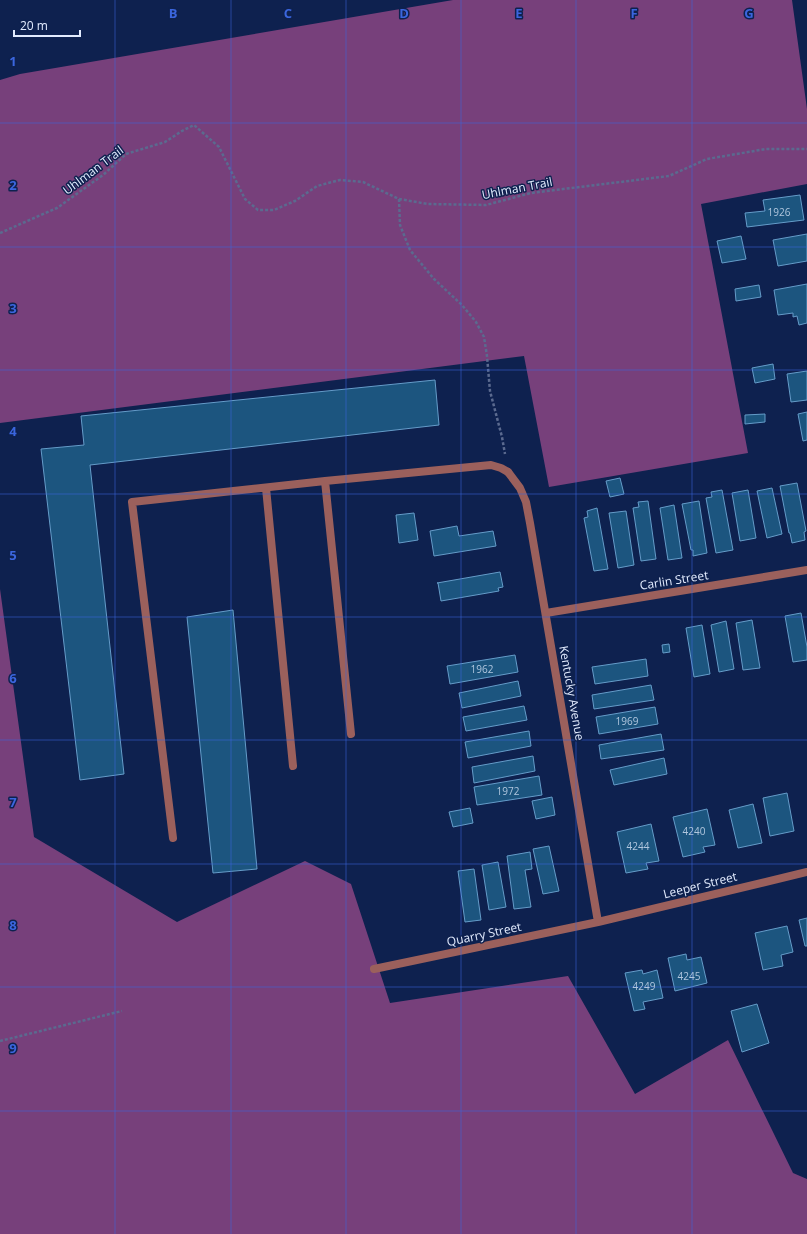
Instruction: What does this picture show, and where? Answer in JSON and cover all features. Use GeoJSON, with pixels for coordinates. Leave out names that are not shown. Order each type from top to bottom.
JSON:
{"type":"FeatureCollection","features":[{"type":"Feature","properties":{"kind":"street"},"geometry":{"type":"LineString","coordinates":[[173,838],[132,502],[491,465],[508,472]]}},
{"type":"Feature","properties":{"kind":"street","name":"Kentucky Avenue"},"geometry":{"type":"LineString","coordinates":[[508,472],[520,488],[526,502],[598,922]]}},
{"type":"Feature","properties":{"kind":"street"},"geometry":{"type":"LineString","coordinates":[[325,481],[351,734]]}},
{"type":"Feature","properties":{"kind":"street"},"geometry":{"type":"LineString","coordinates":[[266,488],[293,766]]}},
{"type":"Feature","properties":{"kind":"street","name":"Carlin Street"},"geometry":{"type":"LineString","coordinates":[[546,613],[807,570]]}},
{"type":"Feature","properties":{"kind":"street","name":"Leeper Street"},"geometry":{"type":"LineString","coordinates":[[598,922],[807,872]]}},
{"type":"Feature","properties":{"kind":"street","name":"Quarry Street"},"geometry":{"type":"LineString","coordinates":[[374,969],[598,922]]}},
{"type":"Feature","properties":{"kind":"path","name":"Uhlman Trail"},"geometry":{"type":"LineString","coordinates":[[0,233],[57,208],[103,175],[126,154],[165,142],[194,125],[219,147],[245,199],[258,210],[274,210],[295,200],[317,186],[340,180],[363,182],[398,199],[428,204],[486,205],[531,193],[669,176],[707,159],[766,149],[807,149]]}},
{"type":"Feature","properties":{"kind":"path"},"geometry":{"type":"LineString","coordinates":[[398,199],[400,225],[410,250],[434,279],[462,305],[476,322],[484,337],[490,391],[502,437],[508,472]]}},
{"type":"Feature","properties":{"kind":"path"},"geometry":{"type":"LineString","coordinates":[[0,1041],[122,1011]]}},
{"type":"Feature","properties":{"kind":"shaded area"},"geometry":{"type":"Polygon","coordinates":[[[453,0],[792,0],[807,109],[807,184],[701,204],[748,453],[549,487],[524,356],[0,423],[0,80],[20,74],[453,0]]]}},
{"type":"Feature","properties":{"kind":"shaded area"},"geometry":{"type":"Polygon","coordinates":[[[0,589],[34,837],[177,922],[305,861],[351,884],[390,1003],[568,976],[635,1094],[728,1040],[793,1173],[807,1179],[807,1234],[0,1234],[0,589]]]}},
{"type":"Feature","properties":{"kind":"building"},"geometry":{"type":"Polygon","coordinates":[[[800,195],[804,220],[747,227],[745,213],[765,211],[763,200],[800,195]]]}},
{"type":"Feature","properties":{"kind":"building"},"geometry":{"type":"Polygon","coordinates":[[[807,234],[807,261],[778,266],[773,240],[807,234]]]}},
{"type":"Feature","properties":{"kind":"building"},"geometry":{"type":"Polygon","coordinates":[[[741,236],[746,259],[722,263],[717,241],[741,236]]]}},
{"type":"Feature","properties":{"kind":"building"},"geometry":{"type":"Polygon","coordinates":[[[807,284],[807,323],[799,325],[797,316],[793,317],[793,313],[778,315],[774,290],[807,284]]]}},
{"type":"Feature","properties":{"kind":"building"},"geometry":{"type":"Polygon","coordinates":[[[759,285],[761,297],[736,301],[735,289],[759,285]]]}},
{"type":"Feature","properties":{"kind":"building"},"geometry":{"type":"Polygon","coordinates":[[[773,364],[775,379],[755,383],[752,368],[773,364]]]}},
{"type":"Feature","properties":{"kind":"building"},"geometry":{"type":"Polygon","coordinates":[[[807,371],[807,400],[791,402],[787,374],[807,371]]]}},
{"type":"Feature","properties":{"kind":"building"},"geometry":{"type":"Polygon","coordinates":[[[435,380],[439,425],[90,465],[124,774],[80,780],[41,449],[84,445],[81,416],[435,380]]]}},
{"type":"Feature","properties":{"kind":"building"},"geometry":{"type":"Polygon","coordinates":[[[807,412],[807,440],[803,441],[798,414],[807,412]]]}},
{"type":"Feature","properties":{"kind":"building"},"geometry":{"type":"Polygon","coordinates":[[[765,414],[765,422],[745,424],[745,415],[765,414]]]}},
{"type":"Feature","properties":{"kind":"building"},"geometry":{"type":"Polygon","coordinates":[[[620,478],[624,494],[610,497],[606,481],[620,478]]]}},
{"type":"Feature","properties":{"kind":"building"},"geometry":{"type":"Polygon","coordinates":[[[797,483],[806,531],[804,532],[805,540],[792,543],[780,486],[797,483]]]}},
{"type":"Feature","properties":{"kind":"building"},"geometry":{"type":"Polygon","coordinates":[[[772,488],[782,534],[767,538],[757,491],[772,488]]]}},
{"type":"Feature","properties":{"kind":"building"},"geometry":{"type":"Polygon","coordinates":[[[722,490],[733,550],[716,553],[706,498],[712,497],[711,492],[722,490]]]}},
{"type":"Feature","properties":{"kind":"building"},"geometry":{"type":"Polygon","coordinates":[[[748,490],[756,538],[740,541],[732,493],[748,490]]]}},
{"type":"Feature","properties":{"kind":"building"},"geometry":{"type":"Polygon","coordinates":[[[648,501],[656,559],[641,561],[633,508],[639,507],[638,502],[648,501]]]}},
{"type":"Feature","properties":{"kind":"building"},"geometry":{"type":"Polygon","coordinates":[[[699,501],[707,553],[693,556],[693,550],[691,550],[682,504],[699,501]]]}},
{"type":"Feature","properties":{"kind":"building"},"geometry":{"type":"Polygon","coordinates":[[[674,505],[682,558],[668,560],[660,508],[674,505]]]}},
{"type":"Feature","properties":{"kind":"building"},"geometry":{"type":"Polygon","coordinates":[[[597,508],[608,569],[594,571],[584,518],[588,517],[587,511],[597,508]]]}},
{"type":"Feature","properties":{"kind":"building"},"geometry":{"type":"Polygon","coordinates":[[[626,511],[634,565],[618,568],[609,513],[626,511]]]}},
{"type":"Feature","properties":{"kind":"building"},"geometry":{"type":"Polygon","coordinates":[[[414,513],[418,540],[399,543],[396,515],[414,513]]]}},
{"type":"Feature","properties":{"kind":"building"},"geometry":{"type":"Polygon","coordinates":[[[457,526],[459,536],[493,531],[496,546],[434,556],[430,531],[457,526]]]}},
{"type":"Feature","properties":{"kind":"building"},"geometry":{"type":"Polygon","coordinates":[[[500,572],[503,587],[498,588],[499,591],[441,601],[437,583],[500,572]]]}},
{"type":"Feature","properties":{"kind":"building"},"geometry":{"type":"Polygon","coordinates":[[[233,610],[257,869],[213,873],[187,617],[233,610]]]}},
{"type":"Feature","properties":{"kind":"building"},"geometry":{"type":"Polygon","coordinates":[[[801,613],[807,647],[807,660],[793,662],[785,616],[801,613]]]}},
{"type":"Feature","properties":{"kind":"building"},"geometry":{"type":"Polygon","coordinates":[[[752,620],[760,668],[743,670],[736,623],[752,620]]]}},
{"type":"Feature","properties":{"kind":"building"},"geometry":{"type":"Polygon","coordinates":[[[726,621],[734,669],[719,672],[711,625],[726,621]]]}},
{"type":"Feature","properties":{"kind":"building"},"geometry":{"type":"Polygon","coordinates":[[[702,625],[710,674],[694,677],[686,628],[702,625]]]}},
{"type":"Feature","properties":{"kind":"building"},"geometry":{"type":"Polygon","coordinates":[[[669,644],[670,652],[663,653],[662,645],[669,644]]]}},
{"type":"Feature","properties":{"kind":"building"},"geometry":{"type":"Polygon","coordinates":[[[515,655],[518,672],[450,684],[447,666],[515,655]]]}},
{"type":"Feature","properties":{"kind":"building"},"geometry":{"type":"Polygon","coordinates":[[[646,659],[648,676],[595,684],[592,667],[646,659]]]}},
{"type":"Feature","properties":{"kind":"building"},"geometry":{"type":"Polygon","coordinates":[[[518,681],[521,696],[462,708],[459,693],[518,681]]]}},
{"type":"Feature","properties":{"kind":"building"},"geometry":{"type":"Polygon","coordinates":[[[651,685],[654,700],[594,709],[592,695],[651,685]]]}},
{"type":"Feature","properties":{"kind":"building"},"geometry":{"type":"Polygon","coordinates":[[[524,706],[527,720],[466,731],[463,717],[524,706]]]}},
{"type":"Feature","properties":{"kind":"building"},"geometry":{"type":"Polygon","coordinates":[[[655,707],[658,724],[599,734],[596,717],[655,707]]]}},
{"type":"Feature","properties":{"kind":"building"},"geometry":{"type":"Polygon","coordinates":[[[529,731],[531,746],[468,758],[465,742],[529,731]]]}},
{"type":"Feature","properties":{"kind":"building"},"geometry":{"type":"Polygon","coordinates":[[[661,734],[664,750],[601,759],[599,745],[661,734]]]}},
{"type":"Feature","properties":{"kind":"building"},"geometry":{"type":"Polygon","coordinates":[[[533,756],[535,771],[474,783],[472,767],[533,756]]]}},
{"type":"Feature","properties":{"kind":"building"},"geometry":{"type":"Polygon","coordinates":[[[664,758],[667,774],[614,785],[610,770],[664,758]]]}},
{"type":"Feature","properties":{"kind":"building"},"geometry":{"type":"Polygon","coordinates":[[[539,776],[542,795],[477,805],[474,787],[539,776]]]}},
{"type":"Feature","properties":{"kind":"building"},"geometry":{"type":"Polygon","coordinates":[[[787,793],[794,831],[770,836],[763,798],[787,793]]]}},
{"type":"Feature","properties":{"kind":"building"},"geometry":{"type":"Polygon","coordinates":[[[552,797],[555,815],[536,819],[532,801],[552,797]]]}},
{"type":"Feature","properties":{"kind":"building"},"geometry":{"type":"Polygon","coordinates":[[[753,804],[762,843],[738,848],[729,810],[753,804]]]}},
{"type":"Feature","properties":{"kind":"building"},"geometry":{"type":"Polygon","coordinates":[[[470,808],[473,823],[453,827],[449,812],[470,808]]]}},
{"type":"Feature","properties":{"kind":"building"},"geometry":{"type":"Polygon","coordinates":[[[707,809],[715,845],[703,847],[705,852],[683,857],[673,817],[707,809]]]}},
{"type":"Feature","properties":{"kind":"building"},"geometry":{"type":"Polygon","coordinates":[[[651,824],[659,861],[646,863],[648,869],[626,873],[617,832],[651,824]]]}},
{"type":"Feature","properties":{"kind":"building"},"geometry":{"type":"Polygon","coordinates":[[[549,846],[559,891],[543,894],[533,849],[549,846]]]}},
{"type":"Feature","properties":{"kind":"building"},"geometry":{"type":"Polygon","coordinates":[[[530,852],[532,869],[525,870],[531,907],[514,909],[507,856],[530,852]]]}},
{"type":"Feature","properties":{"kind":"building"},"geometry":{"type":"Polygon","coordinates":[[[498,862],[506,907],[489,910],[482,865],[498,862]]]}},
{"type":"Feature","properties":{"kind":"building"},"geometry":{"type":"Polygon","coordinates":[[[474,869],[481,920],[465,922],[458,871],[474,869]]]}},
{"type":"Feature","properties":{"kind":"building"},"geometry":{"type":"Polygon","coordinates":[[[807,918],[807,946],[805,946],[799,920],[807,918]]]}},
{"type":"Feature","properties":{"kind":"building"},"geometry":{"type":"Polygon","coordinates":[[[787,926],[793,952],[781,955],[783,966],[763,970],[755,933],[787,926]]]}},
{"type":"Feature","properties":{"kind":"building"},"geometry":{"type":"Polygon","coordinates":[[[686,954],[687,960],[701,957],[707,983],[675,991],[668,958],[686,954]]]}},
{"type":"Feature","properties":{"kind":"building"},"geometry":{"type":"Polygon","coordinates":[[[642,970],[643,974],[657,970],[663,998],[643,1002],[645,1009],[634,1011],[625,973],[642,970]]]}},
{"type":"Feature","properties":{"kind":"building"},"geometry":{"type":"Polygon","coordinates":[[[757,1004],[769,1043],[742,1052],[731,1011],[757,1004]]]}}]}
